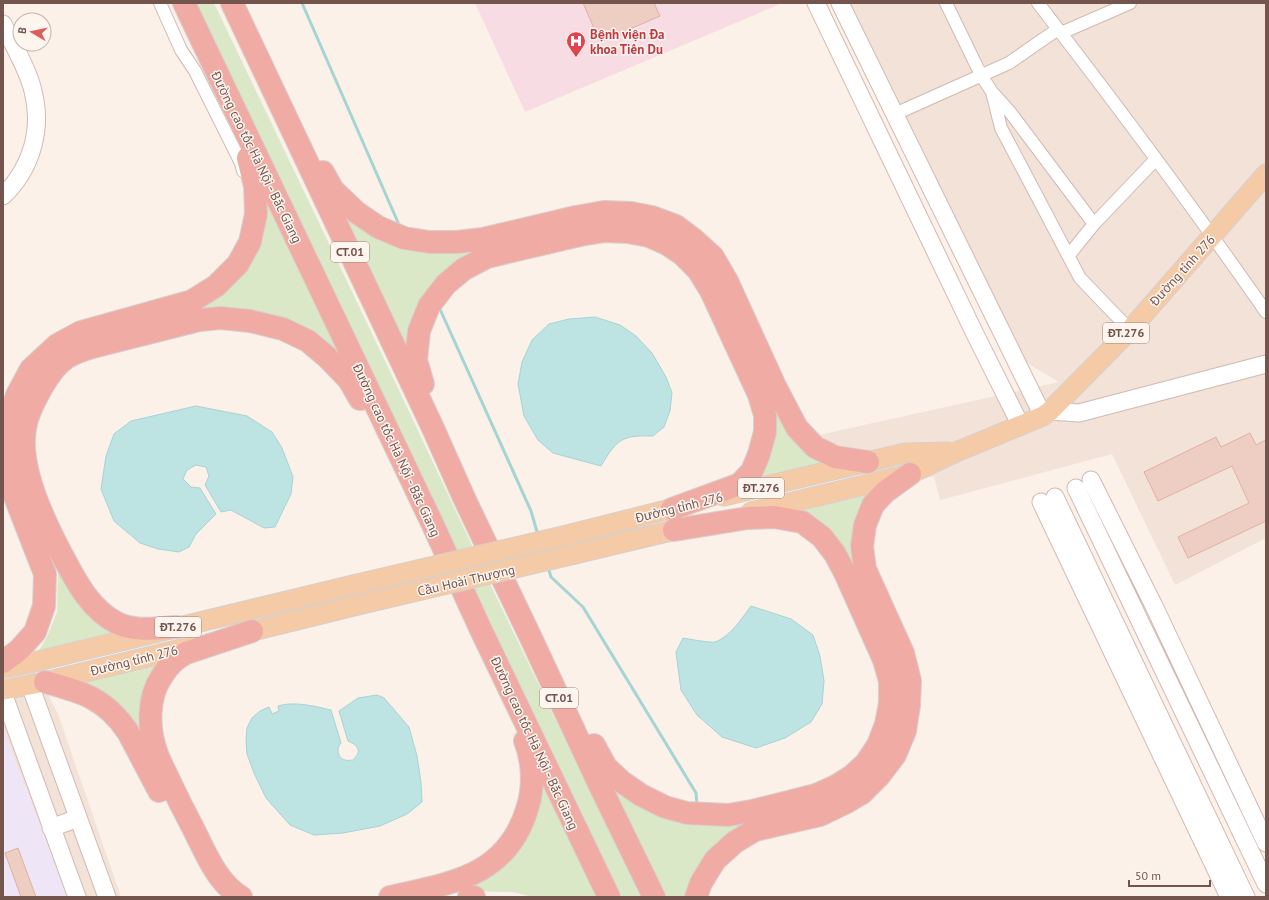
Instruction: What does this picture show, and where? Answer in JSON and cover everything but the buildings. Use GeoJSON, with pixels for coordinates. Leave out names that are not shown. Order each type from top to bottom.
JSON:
{"type":"FeatureCollection","features":[{"type":"Feature","properties":{"kind":"highway"},"geometry":{"type":"LineString","coordinates":[[3,662],[19,650],[35,632],[44,606],[45,574],[13,492],[6,458],[7,426],[17,395],[31,369],[57,345],[81,332],[192,301],[216,286],[238,264],[250,242],[256,214],[255,186],[250,163],[240,142],[222,82],[186,28],[173,3]]}},
{"type":"Feature","properties":{"kind":"highway","name":"Đường cao tốc Hà Nội - Bắc Giang"},"geometry":{"type":"LineString","coordinates":[[184,3],[609,897]]}},
{"type":"Feature","properties":{"kind":"highway"},"geometry":{"type":"LineString","coordinates":[[232,4],[263,48],[320,167],[333,190],[356,212],[378,227],[404,238],[430,242],[457,242],[483,238],[576,216],[604,212],[632,213],[652,217],[676,226],[713,257],[727,280],[775,386],[797,428],[815,447],[834,457],[868,462]]}},
{"type":"Feature","properties":{"kind":"highway","name":"CT.01"},"geometry":{"type":"LineString","coordinates":[[232,4],[432,426],[465,500],[532,638],[599,784],[654,897]]}},
{"type":"Feature","properties":{"kind":"highway"},"geometry":{"type":"LineString","coordinates":[[465,500],[440,420],[425,388],[416,360],[419,331],[428,306],[446,284],[464,269],[486,257],[580,235],[605,231],[628,232],[649,236],[667,244],[682,254],[698,270],[711,291],[759,395],[765,415],[765,432],[759,454],[752,471],[740,484],[672,509]]}},
{"type":"Feature","properties":{"kind":"highway"},"geometry":{"type":"LineString","coordinates":[[177,627],[139,629],[118,623],[100,612],[85,595],[69,568],[56,543],[31,486],[24,456],[25,429],[34,400],[60,362],[82,350],[185,323],[221,318],[250,321],[283,329],[308,341],[327,357],[349,380],[432,523]]}},
{"type":"Feature","properties":{"kind":"highway"},"geometry":{"type":"LineString","coordinates":[[696,897],[701,884],[715,860],[735,842],[755,830],[820,815],[847,802],[862,793],[879,776],[895,755],[905,731],[910,705],[910,681],[903,653],[865,569],[862,546],[865,525],[873,505],[885,492],[910,474]]}},
{"type":"Feature","properties":{"kind":"highway"},"geometry":{"type":"LineString","coordinates":[[532,638],[606,767],[622,782],[641,795],[665,807],[687,813],[728,815],[752,811],[816,795],[836,786],[852,776],[866,763],[878,746],[886,724],[890,703],[890,681],[884,660],[835,554],[822,537],[802,522],[774,517],[748,518],[674,530]]}},
{"type":"Feature","properties":{"kind":"highway"},"geometry":{"type":"LineString","coordinates":[[390,897],[462,879],[476,873],[503,853],[518,833],[526,812],[530,799],[532,780],[531,764],[527,745],[500,682],[481,630]]}},
{"type":"Feature","properties":{"kind":"highway"},"geometry":{"type":"LineString","coordinates":[[241,897],[227,886],[218,874],[181,806],[153,741],[151,714],[155,688],[170,664],[186,653],[252,631]]}},
{"type":"Feature","properties":{"kind":"highway"},"geometry":{"type":"LineString","coordinates":[[37,684],[91,697],[109,709],[122,724],[134,743],[183,838],[220,897]]}},
{"type":"Feature","properties":{"kind":"highway"},"geometry":{"type":"LineString","coordinates":[[469,897],[474,897]]}},
{"type":"Feature","properties":{"kind":"main road","name":"Đường tỉnh 276"},"geometry":{"type":"LineString","coordinates":[[575,554],[910,474],[956,452],[1021,426],[1046,413],[1130,330],[1266,174]]}},
{"type":"Feature","properties":{"kind":"main road","name":"Đường tỉnh 276"},"geometry":{"type":"LineString","coordinates":[[567,535],[905,453],[956,452]]}},
{"type":"Feature","properties":{"kind":"main road","name":"Cầu Hoài Thượng"},"geometry":{"type":"LineString","coordinates":[[352,584],[567,535]]}},
{"type":"Feature","properties":{"kind":"main road","name":"Cầu Hoài Thượng"},"geometry":{"type":"LineString","coordinates":[[358,605],[575,554]]}},
{"type":"Feature","properties":{"kind":"main road","name":"Đường tỉnh 276"},"geometry":{"type":"LineString","coordinates":[[3,668],[30,663],[352,584]]}},
{"type":"Feature","properties":{"kind":"main road","name":"Đường tỉnh 276"},"geometry":{"type":"LineString","coordinates":[[3,692],[358,605]]}},
{"type":"Feature","properties":{"kind":"main road"},"geometry":{"type":"LineString","coordinates":[[30,663],[37,684]]}},
{"type":"Feature","properties":{"kind":"street"},"geometry":{"type":"LineString","coordinates":[[3,408],[15,378],[31,357],[46,346],[69,330],[205,285],[229,265],[245,234],[249,216],[249,202],[247,183],[240,163],[196,71],[181,50],[160,3]]}},
{"type":"Feature","properties":{"kind":"street"},"geometry":{"type":"LineString","coordinates":[[946,3],[981,75],[992,92],[1010,112],[1094,224]]}},
{"type":"Feature","properties":{"kind":"street"},"geometry":{"type":"LineString","coordinates":[[1038,3],[1213,235],[1266,312]]}},
{"type":"Feature","properties":{"kind":"street"},"geometry":{"type":"LineString","coordinates":[[895,114],[1009,63],[1060,31],[1130,3]]}},
{"type":"Feature","properties":{"kind":"street"},"geometry":{"type":"LineString","coordinates":[[1021,426],[975,334],[819,9],[842,4],[895,114],[1046,413],[1079,413],[1266,364]]}},
{"type":"Feature","properties":{"kind":"street"},"geometry":{"type":"LineString","coordinates":[[3,24],[30,82],[35,99],[37,121],[35,140],[26,166],[11,188],[3,196]]}},
{"type":"Feature","properties":{"kind":"street"},"geometry":{"type":"LineString","coordinates":[[992,92],[1001,128],[1080,278],[1130,330]]}},
{"type":"Feature","properties":{"kind":"street"},"geometry":{"type":"LineString","coordinates":[[1069,255],[1094,224],[1156,159]]}},
{"type":"Feature","properties":{"kind":"street"},"geometry":{"type":"LineString","coordinates":[[3,476],[9,498],[38,574],[41,597],[36,619],[27,637],[3,651]]}},
{"type":"Feature","properties":{"kind":"street"},"geometry":{"type":"LineString","coordinates":[[1091,480],[1154,606],[1266,843]]}},
{"type":"Feature","properties":{"kind":"street"},"geometry":{"type":"LineString","coordinates":[[1076,488],[1266,884]]}},
{"type":"Feature","properties":{"kind":"street"},"geometry":{"type":"LineString","coordinates":[[1048,500],[1109,627],[1246,897]]}},
{"type":"Feature","properties":{"kind":"street"},"geometry":{"type":"LineString","coordinates":[[1109,627],[1154,606]]}},
{"type":"Feature","properties":{"kind":"street"},"geometry":{"type":"LineString","coordinates":[[1109,627],[1229,897]]}},
{"type":"Feature","properties":{"kind":"street"},"geometry":{"type":"LineString","coordinates":[[37,684],[78,818],[107,897]]}},
{"type":"Feature","properties":{"kind":"street"},"geometry":{"type":"LineString","coordinates":[[3,692],[77,897]]}},
{"type":"Feature","properties":{"kind":"street"},"geometry":{"type":"LineString","coordinates":[[51,828],[78,818]]}},
{"type":"Feature","properties":{"kind":"shaded area","name":"Bệnh viện Đa khoa Tiên Du"},"geometry":{"type":"Polygon","coordinates":[[[475,3],[779,3],[778,5],[525,112],[475,3]]]}},
{"type":"Feature","properties":{"kind":"shaded area"},"geometry":{"type":"Polygon","coordinates":[[[850,3],[1266,3],[1266,538],[1175,585],[1112,454],[940,500],[934,477],[841,474],[819,435],[1059,382],[1025,362],[850,3]]]}},
{"type":"Feature","properties":{"kind":"shaded area"},"geometry":{"type":"Polygon","coordinates":[[[20,640],[58,714],[121,897],[3,897],[3,648],[20,640]]]}},
{"type":"Feature","properties":{"kind":"shaded area"},"geometry":{"type":"Polygon","coordinates":[[[3,728],[68,897],[3,897],[3,728]]]}},
{"type":"Feature","properties":{"kind":"green space"},"geometry":{"type":"Polygon","coordinates":[[[194,3],[214,3],[493,590],[641,897],[622,897],[194,3]]]}},
{"type":"Feature","properties":{"kind":"green space"},"geometry":{"type":"Polygon","coordinates":[[[327,191],[351,219],[486,246],[460,260],[439,274],[420,303],[409,363],[327,191]]]}},
{"type":"Feature","properties":{"kind":"green space"},"geometry":{"type":"Polygon","coordinates":[[[268,193],[350,365],[333,353],[195,311],[219,296],[246,271],[262,243],[268,213],[268,193]]]}},
{"type":"Feature","properties":{"kind":"green space"},"geometry":{"type":"Polygon","coordinates":[[[767,389],[830,465],[746,488],[767,389]]]}},
{"type":"Feature","properties":{"kind":"green space"},"geometry":{"type":"Polygon","coordinates":[[[873,489],[859,576],[787,510],[873,489]]]}},
{"type":"Feature","properties":{"kind":"green space"},"geometry":{"type":"Polygon","coordinates":[[[61,570],[119,636],[35,657],[47,637],[57,612],[58,573],[61,570]]]}},
{"type":"Feature","properties":{"kind":"green space"},"geometry":{"type":"Polygon","coordinates":[[[171,653],[146,737],[80,683],[171,653]]]}},
{"type":"Feature","properties":{"kind":"green space"},"geometry":{"type":"Polygon","coordinates":[[[537,765],[599,897],[533,897],[513,892],[459,891],[458,890],[496,867],[537,765]]]}},
{"type":"Feature","properties":{"kind":"green space"},"geometry":{"type":"Polygon","coordinates":[[[611,783],[755,821],[688,897],[658,897],[611,783]]]}},
{"type":"Feature","properties":{"kind":"water"},"geometry":{"type":"Polygon","coordinates":[[[595,317],[620,325],[636,336],[652,353],[666,377],[672,393],[670,411],[664,427],[653,436],[634,436],[621,440],[616,444],[601,466],[553,453],[538,440],[524,416],[518,384],[522,362],[532,340],[549,324],[569,319],[595,317]]]}},
{"type":"Feature","properties":{"kind":"water"},"geometry":{"type":"Polygon","coordinates":[[[196,406],[247,416],[272,432],[282,448],[293,477],[291,494],[275,527],[264,528],[231,510],[221,512],[205,485],[209,476],[206,467],[196,465],[187,470],[183,479],[191,487],[200,488],[216,514],[196,534],[189,547],[179,552],[158,549],[140,543],[114,521],[101,489],[106,456],[114,434],[131,421],[196,406]]]}},
{"type":"Feature","properties":{"kind":"water"},"geometry":{"type":"Polygon","coordinates":[[[751,606],[791,619],[813,635],[820,656],[824,681],[822,704],[811,722],[785,738],[756,748],[722,737],[697,715],[681,690],[676,652],[683,638],[712,642],[720,640],[731,632],[751,606]]]}},
{"type":"Feature","properties":{"kind":"water"},"geometry":{"type":"Polygon","coordinates":[[[377,695],[384,698],[409,727],[417,756],[422,802],[407,814],[380,826],[343,833],[314,835],[290,825],[266,798],[247,754],[247,728],[252,718],[260,711],[269,707],[272,714],[279,711],[278,706],[291,704],[331,710],[341,743],[338,747],[338,753],[342,759],[353,760],[358,754],[358,749],[355,745],[348,741],[339,711],[358,698],[377,695]]]}},
{"type":"Feature","properties":{"kind":"waterway"},"geometry":{"type":"LineString","coordinates":[[302,3],[400,227]]}},
{"type":"Feature","properties":{"kind":"waterway"},"geometry":{"type":"LineString","coordinates":[[439,307],[531,511],[538,535]]}},
{"type":"Feature","properties":{"kind":"waterway"},"geometry":{"type":"LineString","coordinates":[[548,567],[551,577],[583,607],[696,793],[697,805]]}},
{"type":"Feature","properties":{"kind":"place","name":"Bệnh viện Đa khoa Tiên Du"},"geometry":{"type":"Point","coordinates":[576,58]}}]}
